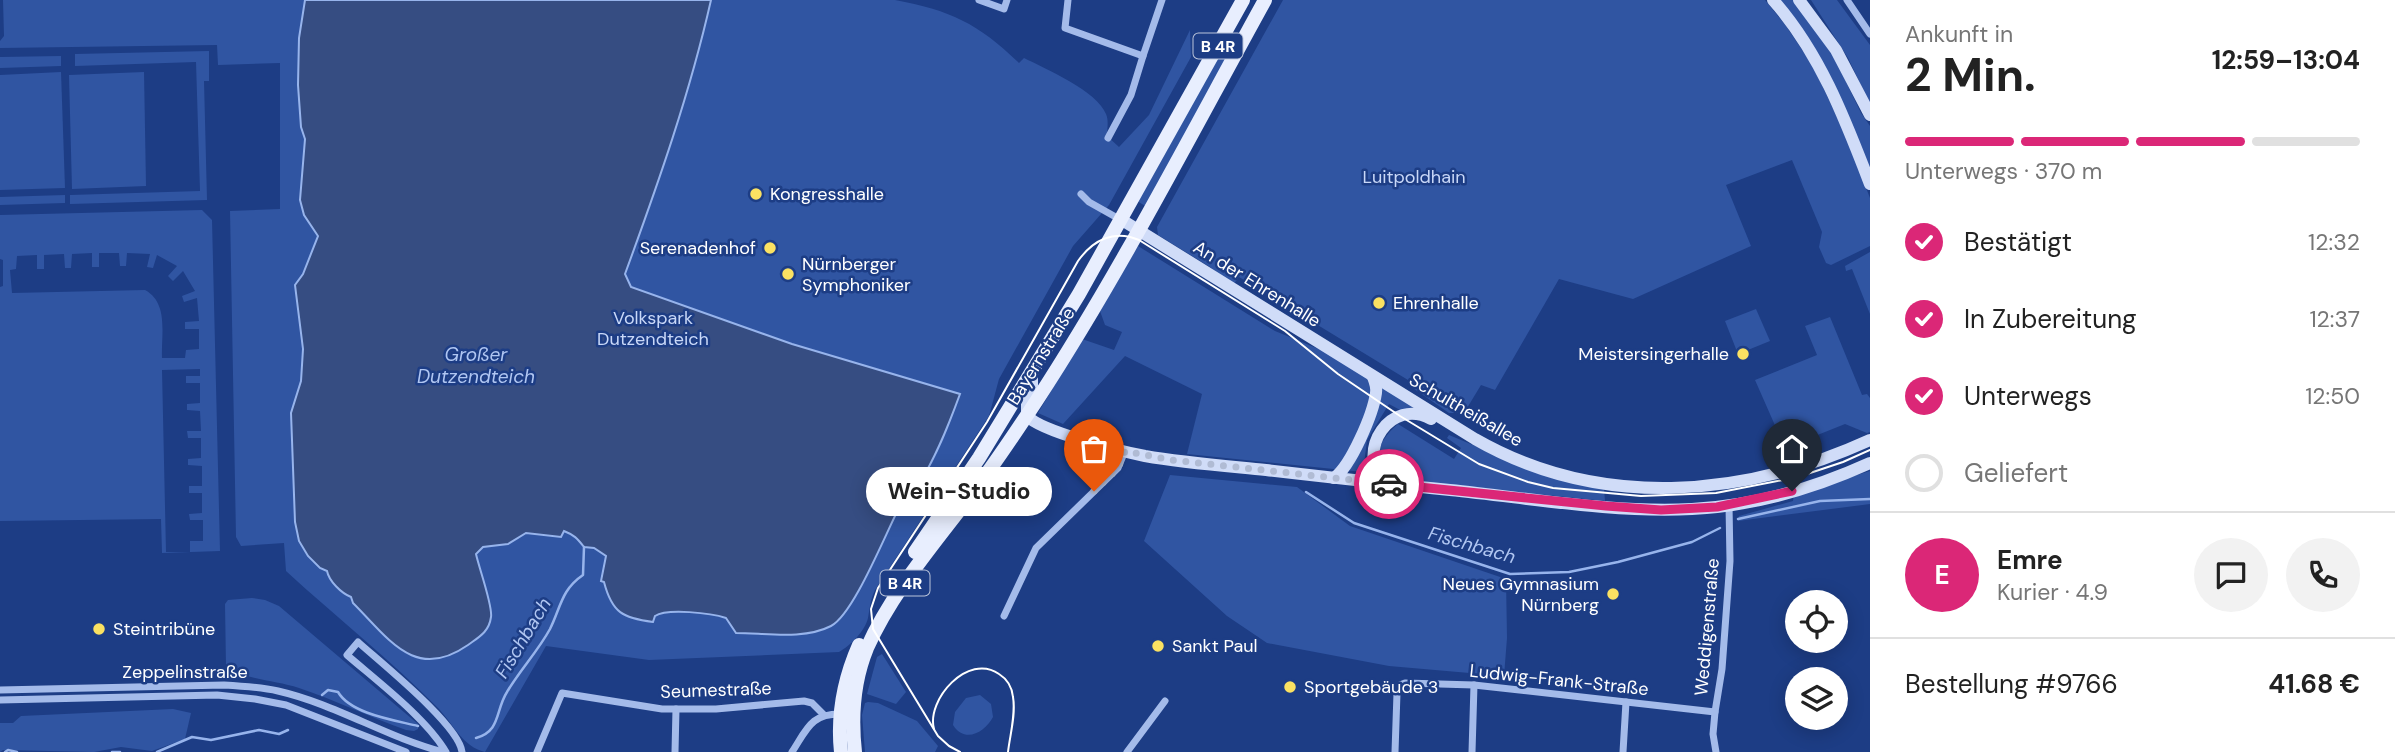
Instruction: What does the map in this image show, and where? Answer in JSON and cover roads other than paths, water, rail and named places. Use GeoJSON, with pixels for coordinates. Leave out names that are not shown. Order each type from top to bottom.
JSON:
{"type":"FeatureCollection","features":[{"type":"Feature","properties":{"kind":"main road","name":"Bayernstraße"},"geometry":{"type":"LineString","coordinates":[[846,715],[850,667],[871,621],[1032,373],[1122,220],[1244,0]]}},
{"type":"Feature","properties":{"kind":"main road","name":"Bayernstraße"},"geometry":{"type":"LineString","coordinates":[[846,715],[859,671],[877,629],[922,558],[984,478],[1027,416],[1113,275],[1265,0]]}},
{"type":"Feature","properties":{"kind":"main road"},"geometry":{"type":"LineString","coordinates":[[1773,0],[1799,33],[1821,71],[1842,113],[1870,184]]}},
{"type":"Feature","properties":{"kind":"main road"},"geometry":{"type":"LineString","coordinates":[[1799,0],[1847,70],[1870,115]]}},
{"type":"Feature","properties":{"kind":"main road"},"geometry":{"type":"LineString","coordinates":[[1821,71],[1830,64],[1847,70]]}},
{"type":"Feature","properties":{"kind":"main road"},"geometry":{"type":"LineString","coordinates":[[1157,158],[1163,167],[1172,169]]}},
{"type":"Feature","properties":{"kind":"main road","name":"An der Ehrenhalle"},"geometry":{"type":"LineString","coordinates":[[1122,220],[1373,377]]}},
{"type":"Feature","properties":{"kind":"main road","name":"B 4R"},"geometry":{"type":"LineString","coordinates":[[1113,275],[1112,261],[1118,249],[1122,220]]}},
{"type":"Feature","properties":{"kind":"main road"},"geometry":{"type":"LineString","coordinates":[[1032,373],[1027,416],[1045,427],[1125,451],[1172,460],[1334,478],[1671,510],[1729,505],[1809,486],[1870,463]]}},
{"type":"Feature","properties":{"kind":"main road"},"geometry":{"type":"LineString","coordinates":[[1334,478],[1348,465],[1355,449],[1376,394],[1373,377]]}},
{"type":"Feature","properties":{"kind":"main road","name":"Schultheißallee"},"geometry":{"type":"LineString","coordinates":[[1373,377],[1493,449],[1543,470],[1595,484],[1639,488],[1690,487],[1751,478],[1812,463],[1870,440]]}},
{"type":"Feature","properties":{"kind":"main road"},"geometry":{"type":"LineString","coordinates":[[1384,483],[1376,472],[1373,451],[1380,433],[1391,422],[1403,415],[1416,413],[1441,425],[1454,426]]}},
{"type":"Feature","properties":{"kind":"main road","name":"B 4R"},"geometry":{"type":"LineString","coordinates":[[841,752],[846,715]]}},
{"type":"Feature","properties":{"kind":"main road","name":"B 4R"},"geometry":{"type":"LineString","coordinates":[[846,715],[855,752]]}},
{"type":"Feature","properties":{"kind":"street"},"geometry":{"type":"LineString","coordinates":[[979,0],[1004,9],[1007,0]]}},
{"type":"Feature","properties":{"kind":"street"},"geometry":{"type":"LineString","coordinates":[[1068,0],[1065,28],[1143,56]]}},
{"type":"Feature","properties":{"kind":"street"},"geometry":{"type":"LineString","coordinates":[[1108,138],[1130,95],[1162,0]]}},
{"type":"Feature","properties":{"kind":"street"},"geometry":{"type":"LineString","coordinates":[[1847,0],[1870,34]]}},
{"type":"Feature","properties":{"kind":"street"},"geometry":{"type":"LineString","coordinates":[[1080,194],[1122,220]]}},
{"type":"Feature","properties":{"kind":"street"},"geometry":{"type":"LineString","coordinates":[[1004,616],[1036,548],[1118,468],[1125,451]]}},
{"type":"Feature","properties":{"kind":"street","name":"Weddigenstraße"},"geometry":{"type":"LineString","coordinates":[[1716,752],[1713,734],[1730,575],[1729,505]]}},
{"type":"Feature","properties":{"kind":"street"},"geometry":{"type":"LineString","coordinates":[[444,752],[428,728],[346,654],[358,642],[439,717],[457,738],[462,752]]}},
{"type":"Feature","properties":{"kind":"street","name":"Ludwig-Frank-Straße"},"geometry":{"type":"LineString","coordinates":[[1395,752],[1397,693],[1400,685],[1418,682],[1474,685],[1715,712]]}},
{"type":"Feature","properties":{"kind":"street"},"geometry":{"type":"LineString","coordinates":[[1472,752],[1474,685]]}},
{"type":"Feature","properties":{"kind":"street","name":"Zeppelinstraße"},"geometry":{"type":"LineString","coordinates":[[0,690],[248,686],[280,692],[323,706],[417,744],[444,752]]}},
{"type":"Feature","properties":{"kind":"street","name":"Seumestraße"},"geometry":{"type":"LineString","coordinates":[[537,752],[562,693],[617,703],[676,709],[716,709],[804,701],[824,715]]}},
{"type":"Feature","properties":{"kind":"street","name":"Zeppelinstraße"},"geometry":{"type":"LineString","coordinates":[[0,700],[217,695],[255,699],[286,705],[406,752]]}},
{"type":"Feature","properties":{"kind":"street"},"geometry":{"type":"LineString","coordinates":[[1127,752],[1165,701]]}},
{"type":"Feature","properties":{"kind":"street"},"geometry":{"type":"LineString","coordinates":[[1623,752],[1626,702]]}},
{"type":"Feature","properties":{"kind":"street"},"geometry":{"type":"LineString","coordinates":[[675,752],[676,709]]}},
{"type":"Feature","properties":{"kind":"street"},"geometry":{"type":"LineString","coordinates":[[792,752],[809,725],[824,715],[846,715]]}},
{"type":"Feature","properties":{"kind":"street"},"geometry":{"type":"LineString","coordinates":[[417,744],[425,738],[428,728]]}},
{"type":"Feature","properties":{"kind":"water","name":"Großer Dutzendteich"},"geometry":{"type":"Polygon","coordinates":[[[305,0],[711,0],[672,138],[625,274],[631,287],[792,344],[960,394],[932,461],[918,485],[902,503],[850,606],[831,626],[809,633],[784,635],[736,633],[726,618],[710,614],[669,612],[655,616],[653,622],[626,616],[615,607],[604,582],[601,581],[606,556],[594,548],[584,547],[575,537],[564,531],[561,537],[526,533],[508,544],[483,547],[476,554],[491,612],[490,622],[480,637],[449,655],[433,659],[418,657],[391,642],[353,603],[351,597],[336,586],[327,571],[308,556],[299,541],[295,522],[291,413],[301,381],[303,349],[295,285],[303,274],[318,236],[304,215],[300,200],[305,139],[301,127],[298,85],[299,38],[305,0]]]}},
{"type":"Feature","properties":{"kind":"waterway","name":"Fischbach"},"geometry":{"type":"LineString","coordinates":[[1306,492],[1354,523],[1510,574],[1569,572],[1618,562],[1692,542],[1720,528]]}},
{"type":"Feature","properties":{"kind":"waterway","name":"Fischbach"},"geometry":{"type":"LineString","coordinates":[[1738,519],[1820,501],[1870,499]]}},
{"type":"Feature","properties":{"kind":"waterway","name":"Fischbach"},"geometry":{"type":"LineString","coordinates":[[476,738],[490,731],[494,725],[503,699],[550,629],[562,599],[583,575],[584,547]]}},
{"type":"Feature","properties":{"kind":"waterway","name":"Fischbach"},"geometry":{"type":"LineString","coordinates":[[322,695],[328,690],[338,692],[344,700],[363,711],[418,726]]}},
{"type":"Feature","properties":{"kind":"waterway","name":"Fischbach"},"geometry":{"type":"LineString","coordinates":[[157,752],[192,737],[211,740],[259,730],[279,734],[288,730]]}},
{"type":"Feature","properties":{"kind":"waterway","name":"Fischbach"},"geometry":{"type":"LineString","coordinates":[[5,752],[17,752]]}},
{"type":"Feature","properties":{"kind":"waterway","name":"Fischbach"},"geometry":{"type":"LineString","coordinates":[[112,752],[120,752]]}},
{"type":"Feature","properties":{"kind":"tram line"},"geometry":{"type":"LineString","coordinates":[[960,752],[938,736],[873,629],[871,609],[878,588],[987,422],[1078,261],[1090,247],[1105,238],[1121,236],[1139,240],[1285,331],[1338,374],[1400,416],[1479,464],[1528,482],[1553,488],[1641,496],[1716,493],[1798,477],[1870,450]]}},
{"type":"Feature","properties":{"kind":"tram line"},"geometry":{"type":"LineString","coordinates":[[934,729],[936,705],[952,682],[975,669],[987,669],[1004,678],[1012,693],[1014,704],[1008,752]]}},
{"type":"Feature","properties":{"kind":"place","name":"Kongresshalle"},"geometry":{"type":"Point","coordinates":[756,194]}},
{"type":"Feature","properties":{"kind":"place","name":"Serenadenhof"},"geometry":{"type":"Point","coordinates":[770,248]}},
{"type":"Feature","properties":{"kind":"place","name":"Nürnberger Symphoniker"},"geometry":{"type":"Point","coordinates":[788,274]}},
{"type":"Feature","properties":{"kind":"place","name":"Ehrenhalle"},"geometry":{"type":"Point","coordinates":[1379,303]}},
{"type":"Feature","properties":{"kind":"place","name":"Meistersingerhalle"},"geometry":{"type":"Point","coordinates":[1743,354]}},
{"type":"Feature","properties":{"kind":"place","name":"Wein-Studio"},"geometry":{"type":"Point","coordinates":[1094,491]}},
{"type":"Feature","properties":{"kind":"place","name":"Neues Gymnasium Nürnberg"},"geometry":{"type":"Point","coordinates":[1613,594]}},
{"type":"Feature","properties":{"kind":"place","name":"Steintribüne"},"geometry":{"type":"Point","coordinates":[99,629]}},
{"type":"Feature","properties":{"kind":"place","name":"Sankt Paul"},"geometry":{"type":"Point","coordinates":[1158,646]}},
{"type":"Feature","properties":{"kind":"place","name":"Sportgebäude 3"},"geometry":{"type":"Point","coordinates":[1290,687]}},
{"type":"Feature","properties":{"kind":"park label","name":"Luitpoldhain"},"geometry":{"type":"Point","coordinates":[1414,177]}},
{"type":"Feature","properties":{"kind":"park label","name":"Volkspark Dutzendteich"},"geometry":{"type":"Point","coordinates":[653,328]}}]}
